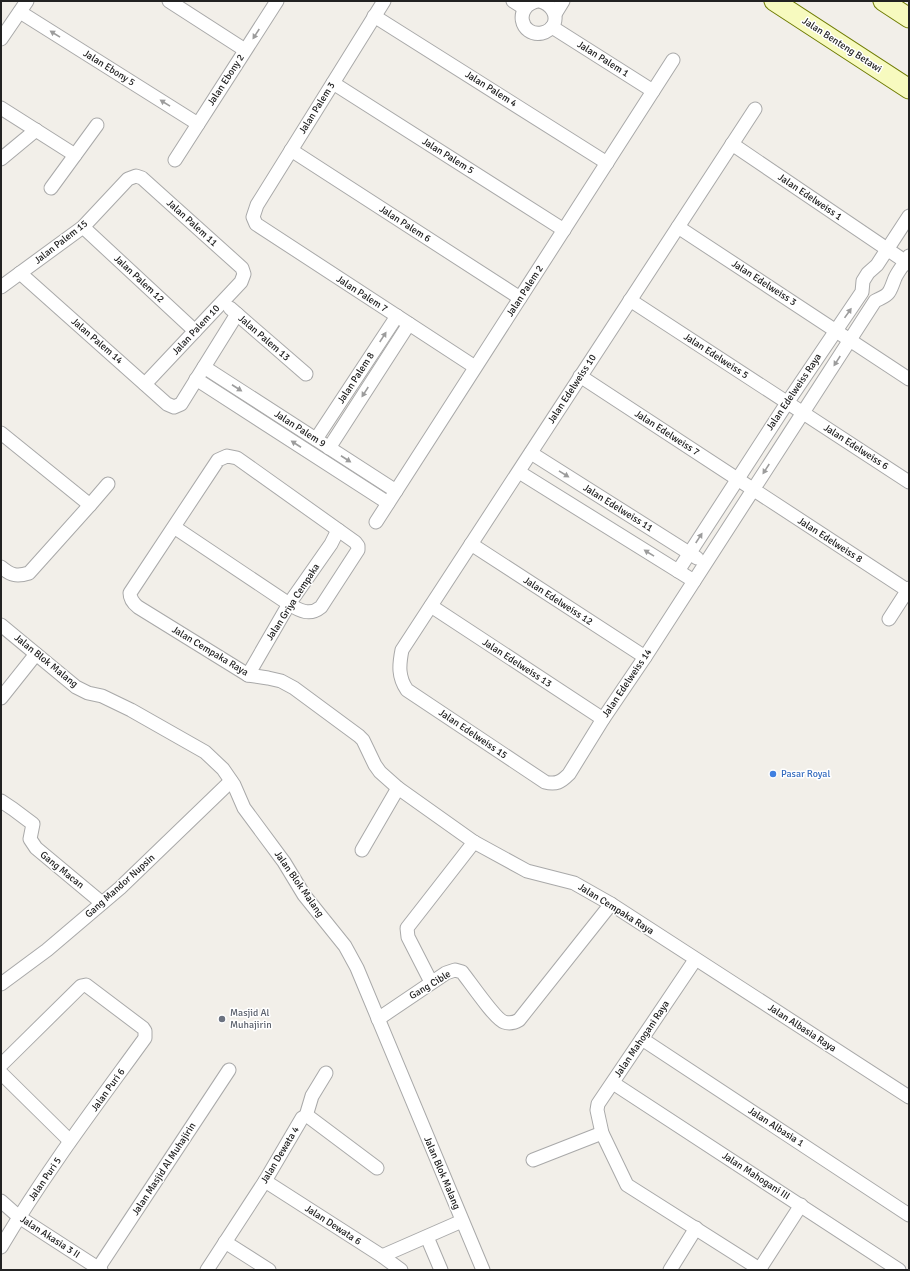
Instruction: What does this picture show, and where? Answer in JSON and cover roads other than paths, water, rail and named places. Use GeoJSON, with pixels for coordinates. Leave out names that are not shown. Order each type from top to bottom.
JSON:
{"type":"FeatureCollection","features":[{"type":"Feature","properties":{"kind":"main road","name":"Jalan Benteng Betawi"},"geometry":{"type":"LineString","coordinates":[[774,1],[909,89]]}},
{"type":"Feature","properties":{"kind":"main road"},"geometry":{"type":"LineString","coordinates":[[882,1],[909,18]]}},
{"type":"Feature","properties":{"kind":"street"},"geometry":{"type":"LineString","coordinates":[[169,1],[245,50]]}},
{"type":"Feature","properties":{"kind":"street","name":"Jalan Ebony 2"},"geometry":{"type":"LineString","coordinates":[[175,160],[277,1]]}},
{"type":"Feature","properties":{"kind":"street","name":"Jalan Palem 3"},"geometry":{"type":"LineString","coordinates":[[253,217],[257,205],[384,1]]}},
{"type":"Feature","properties":{"kind":"street"},"geometry":{"type":"LineString","coordinates":[[513,1],[524,8]]}},
{"type":"Feature","properties":{"kind":"street"},"geometry":{"type":"LineString","coordinates":[[539,1],[552,7],[555,14],[555,21],[552,27],[545,33],[537,34],[529,31],[523,25],[522,16],[524,8],[531,2],[539,1]]}},
{"type":"Feature","properties":{"kind":"street"},"geometry":{"type":"LineString","coordinates":[[555,14],[563,1]]}},
{"type":"Feature","properties":{"kind":"street"},"geometry":{"type":"LineString","coordinates":[[1,39],[24,6]]}},
{"type":"Feature","properties":{"kind":"street","name":"Jalan Ebony 5"},"geometry":{"type":"LineString","coordinates":[[24,6],[198,124]]}},
{"type":"Feature","properties":{"kind":"street","name":"Jalan Palem 4"},"geometry":{"type":"LineString","coordinates":[[374,16],[607,163]]}},
{"type":"Feature","properties":{"kind":"street","name":"Jalan Palem 1"},"geometry":{"type":"LineString","coordinates":[[552,27],[653,91]]}},
{"type":"Feature","properties":{"kind":"street","name":"Jalan Palem 2"},"geometry":{"type":"LineString","coordinates":[[376,522],[673,60]]}},
{"type":"Feature","properties":{"kind":"street","name":"Jalan Palem 5"},"geometry":{"type":"LineString","coordinates":[[333,83],[564,230]]}},
{"type":"Feature","properties":{"kind":"street"},"geometry":{"type":"LineString","coordinates":[[1,108],[75,155]]}},
{"type":"Feature","properties":{"kind":"street","name":"Jalan Edelweiss 10"},"geometry":{"type":"LineString","coordinates":[[400,672],[402,650],[755,109]]}},
{"type":"Feature","properties":{"kind":"street"},"geometry":{"type":"LineString","coordinates":[[51,188],[97,125]]}},
{"type":"Feature","properties":{"kind":"street"},"geometry":{"type":"LineString","coordinates":[[1,158],[36,130]]}},
{"type":"Feature","properties":{"kind":"street","name":"Jalan Edelweiss 1"},"geometry":{"type":"LineString","coordinates":[[732,144],[888,250],[908,260]]}},
{"type":"Feature","properties":{"kind":"street","name":"Jalan Palem 6"},"geometry":{"type":"LineString","coordinates":[[291,150],[520,298]]}},
{"type":"Feature","properties":{"kind":"street","name":"Jalan Palem 15"},"geometry":{"type":"LineString","coordinates":[[1,287],[83,227],[128,179],[136,176]]}},
{"type":"Feature","properties":{"kind":"street","name":"Jalan Palem 11"},"geometry":{"type":"LineString","coordinates":[[136,176],[142,178],[242,268],[244,274]]}},
{"type":"Feature","properties":{"kind":"street","name":"Jalan Edelweiss Raya"},"geometry":{"type":"LineString","coordinates":[[678,571],[787,403],[862,292],[863,282],[868,272],[877,265],[888,250],[909,216]]}},
{"type":"Feature","properties":{"kind":"street","name":"Jalan Palem 7"},"geometry":{"type":"LineString","coordinates":[[253,217],[256,224],[475,367]]}},
{"type":"Feature","properties":{"kind":"street","name":"Jalan Palem 12"},"geometry":{"type":"LineString","coordinates":[[83,227],[195,331]]}},
{"type":"Feature","properties":{"kind":"street","name":"Jalan Edelweiss 3"},"geometry":{"type":"LineString","coordinates":[[678,227],[909,379]]}},
{"type":"Feature","properties":{"kind":"street","name":"Jalan Edelweiss Raya"},"geometry":{"type":"LineString","coordinates":[[694,581],[875,301],[886,296],[892,290],[895,278],[908,260]]}},
{"type":"Feature","properties":{"kind":"street","name":"Jalan Palem 14"},"geometry":{"type":"LineString","coordinates":[[20,274],[167,404],[174,407]]}},
{"type":"Feature","properties":{"kind":"street","name":"Jalan Palem 10"},"geometry":{"type":"LineString","coordinates":[[145,384],[241,282],[244,274]]}},
{"type":"Feature","properties":{"kind":"street","name":"Jalan Edelweiss 5"},"geometry":{"type":"LineString","coordinates":[[630,300],[803,412]]}},
{"type":"Feature","properties":{"kind":"street","name":"Jalan Palem 13"},"geometry":{"type":"LineString","coordinates":[[223,302],[306,374]]}},
{"type":"Feature","properties":{"kind":"street","name":"Jalan Palem 10"},"geometry":{"type":"LineString","coordinates":[[174,407],[181,404],[237,314]]}},
{"type":"Feature","properties":{"kind":"street","name":"Jalan Palem 8"},"geometry":{"type":"LineString","coordinates":[[316,439],[397,316]]}},
{"type":"Feature","properties":{"kind":"street","name":"Jalan Palem 8"},"geometry":{"type":"LineString","coordinates":[[329,448],[409,324]]}},
{"type":"Feature","properties":{"kind":"street","name":"Jalan Palem 9"},"geometry":{"type":"LineString","coordinates":[[204,367],[396,491]]}},
{"type":"Feature","properties":{"kind":"street","name":"Jalan Edelweiss 7"},"geometry":{"type":"LineString","coordinates":[[580,376],[753,490]]}},
{"type":"Feature","properties":{"kind":"street","name":"Jalan Palem 9"},"geometry":{"type":"LineString","coordinates":[[196,379],[388,503]]}},
{"type":"Feature","properties":{"kind":"street","name":"Jalan Edelweiss 6"},"geometry":{"type":"LineString","coordinates":[[803,412],[909,482]]}},
{"type":"Feature","properties":{"kind":"street"},"geometry":{"type":"LineString","coordinates":[[1,433],[90,505]]}},
{"type":"Feature","properties":{"kind":"street","name":"Jalan Edelweiss 11"},"geometry":{"type":"LineString","coordinates":[[531,453],[706,564]]}},
{"type":"Feature","properties":{"kind":"street","name":"Jalan Cempaka Raya"},"geometry":{"type":"LineString","coordinates":[[289,604],[299,610],[307,612],[313,612],[322,607],[358,550],[358,546],[355,542],[236,458],[227,456],[218,460],[130,593],[132,601],[138,607],[248,675],[281,681],[294,688],[359,736],[367,747],[375,766],[398,788],[474,842],[527,871],[574,883],[611,904],[696,960]]}},
{"type":"Feature","properties":{"kind":"street"},"geometry":{"type":"LineString","coordinates":[[519,472],[694,581]]}},
{"type":"Feature","properties":{"kind":"street"},"geometry":{"type":"LineString","coordinates":[[1,567],[9,574],[19,576],[28,573],[108,484]]}},
{"type":"Feature","properties":{"kind":"street","name":"Jalan Edelweiss 8"},"geometry":{"type":"LineString","coordinates":[[753,490],[908,589]]}},
{"type":"Feature","properties":{"kind":"street"},"geometry":{"type":"LineString","coordinates":[[174,527],[289,604]]}},
{"type":"Feature","properties":{"kind":"street","name":"Jalan Griya Cempaka"},"geometry":{"type":"LineString","coordinates":[[248,675],[289,604],[331,544],[338,530]]}},
{"type":"Feature","properties":{"kind":"street","name":"Jalan Edelweiss 12"},"geometry":{"type":"LineString","coordinates":[[471,544],[645,657]]}},
{"type":"Feature","properties":{"kind":"street","name":"Jalan Edelweiss 14"},"geometry":{"type":"LineString","coordinates":[[557,783],[569,774],[603,719],[694,581]]}},
{"type":"Feature","properties":{"kind":"street"},"geometry":{"type":"LineString","coordinates":[[889,619],[908,589]]}},
{"type":"Feature","properties":{"kind":"street","name":"Jalan Edelweiss 13"},"geometry":{"type":"LineString","coordinates":[[431,606],[603,719]]}},
{"type":"Feature","properties":{"kind":"street","name":"Jalan Blok Malang"},"geometry":{"type":"LineString","coordinates":[[1,625],[76,687],[88,693],[102,696],[114,701],[205,752],[223,769],[231,781],[244,808],[284,862],[304,895],[345,946],[358,968],[482,1270]]}},
{"type":"Feature","properties":{"kind":"street"},"geometry":{"type":"LineString","coordinates":[[1,698],[36,654]]}},
{"type":"Feature","properties":{"kind":"street","name":"Jalan Edelweiss 15"},"geometry":{"type":"LineString","coordinates":[[400,672],[402,682],[408,690],[545,782],[557,783]]}},
{"type":"Feature","properties":{"kind":"street","name":"Gang Mandor Nupsin"},"geometry":{"type":"LineString","coordinates":[[1,984],[46,950],[120,888],[231,781]]}},
{"type":"Feature","properties":{"kind":"street"},"geometry":{"type":"LineString","coordinates":[[362,850],[398,788]]}},
{"type":"Feature","properties":{"kind":"street","name":"Gang Macan"},"geometry":{"type":"LineString","coordinates":[[1,801],[33,824],[30,839],[36,848],[102,903]]}},
{"type":"Feature","properties":{"kind":"street"},"geometry":{"type":"LineString","coordinates":[[431,982],[408,937],[407,928],[474,842]]}},
{"type":"Feature","properties":{"kind":"street","name":"Gang Cible"},"geometry":{"type":"LineString","coordinates":[[378,1019],[431,982],[446,973],[455,970],[462,972],[495,1015],[503,1022],[512,1024],[519,1020],[611,904]]}},
{"type":"Feature","properties":{"kind":"street","name":"Jalan Mahogani Raya"},"geometry":{"type":"LineString","coordinates":[[601,1126],[597,1107],[696,960]]}},
{"type":"Feature","properties":{"kind":"street","name":"Jalan Albasia Raya"},"geometry":{"type":"LineString","coordinates":[[696,960],[909,1097]]}},
{"type":"Feature","properties":{"kind":"street","name":"Jalan Puri 6"},"geometry":{"type":"LineString","coordinates":[[1,1065],[81,986],[86,985],[143,1028],[145,1031],[145,1038],[70,1141]]}},
{"type":"Feature","properties":{"kind":"street","name":"Jalan Albasia 1"},"geometry":{"type":"LineString","coordinates":[[642,1039],[909,1215]]}},
{"type":"Feature","properties":{"kind":"street","name":"Jalan Masjid Al Muhajirin"},"geometry":{"type":"LineString","coordinates":[[99,1269],[229,1070]]}},
{"type":"Feature","properties":{"kind":"street"},"geometry":{"type":"LineString","coordinates":[[306,1116],[312,1096],[326,1073]]}},
{"type":"Feature","properties":{"kind":"street"},"geometry":{"type":"LineString","coordinates":[[1,1074],[70,1141]]}},
{"type":"Feature","properties":{"kind":"street","name":"Jalan Mahogani III"},"geometry":{"type":"LineString","coordinates":[[612,1083],[899,1270]]}},
{"type":"Feature","properties":{"kind":"street","name":"Jalan Dewata 4"},"geometry":{"type":"LineString","coordinates":[[207,1270],[302,1118],[306,1116],[309,1117],[378,1168]]}},
{"type":"Feature","properties":{"kind":"street"},"geometry":{"type":"LineString","coordinates":[[533,1160],[601,1126],[625,1182],[629,1187],[696,1228],[760,1270],[801,1205]]}},
{"type":"Feature","properties":{"kind":"street","name":"Jalan Puri 5"},"geometry":{"type":"LineString","coordinates":[[1,1247],[19,1217],[70,1141]]}},
{"type":"Feature","properties":{"kind":"street","name":"Jalan Dewata 6"},"geometry":{"type":"LineString","coordinates":[[264,1181],[382,1256],[401,1270]]}},
{"type":"Feature","properties":{"kind":"street","name":"Jalan Akasia 3 II"},"geometry":{"type":"LineString","coordinates":[[1,1201],[19,1217],[99,1269]]}},
{"type":"Feature","properties":{"kind":"street"},"geometry":{"type":"LineString","coordinates":[[382,1256],[462,1221]]}},
{"type":"Feature","properties":{"kind":"street"},"geometry":{"type":"LineString","coordinates":[[670,1270],[696,1228]]}},
{"type":"Feature","properties":{"kind":"street"},"geometry":{"type":"LineString","coordinates":[[427,1237],[441,1270]]}},
{"type":"Feature","properties":{"kind":"street"},"geometry":{"type":"LineString","coordinates":[[225,1242],[269,1270]]}},
{"type":"Feature","properties":{"kind":"place","name":"Pasar Royal"},"geometry":{"type":"Point","coordinates":[773,774]}},
{"type":"Feature","properties":{"kind":"place","name":"Masjid Al Muhajirin"},"geometry":{"type":"Point","coordinates":[222,1019]}}]}
